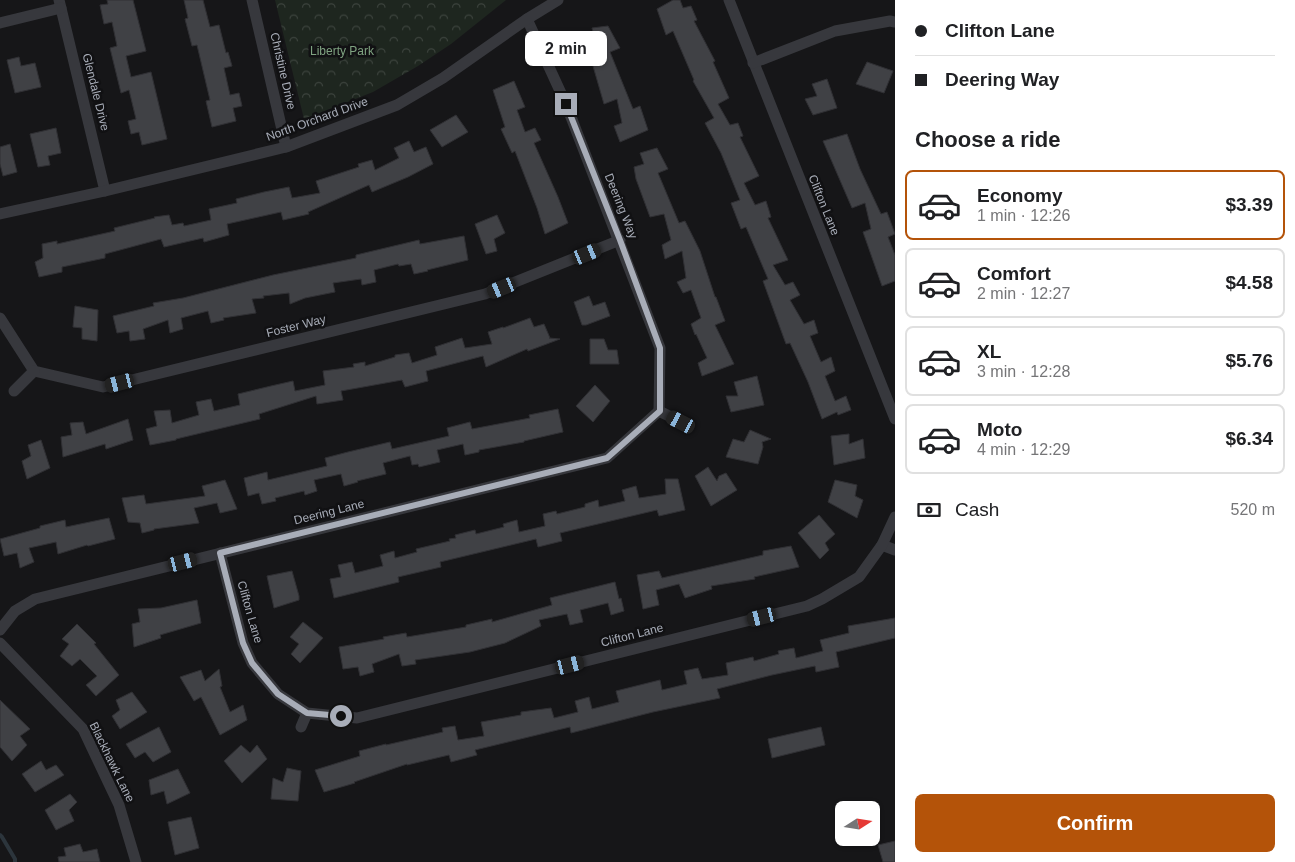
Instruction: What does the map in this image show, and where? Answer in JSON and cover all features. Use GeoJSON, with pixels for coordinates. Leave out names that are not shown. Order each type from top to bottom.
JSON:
{"type":"FeatureCollection","features":[{"type":"Feature","properties":{"kind":"street","name":"Christine Drive"},"geometry":{"type":"LineString","coordinates":[[252,0],[286,147]]}},
{"type":"Feature","properties":{"kind":"street","name":"North Orchard Drive"},"geometry":{"type":"LineString","coordinates":[[0,214],[105,191],[286,147],[397,105],[442,78],[527,19],[558,0]]}},
{"type":"Feature","properties":{"kind":"street","name":"Clifton Lane"},"geometry":{"type":"LineString","coordinates":[[729,0],[895,419]]}},
{"type":"Feature","properties":{"kind":"street"},"geometry":{"type":"LineString","coordinates":[[0,23],[60,4]]}},
{"type":"Feature","properties":{"kind":"street","name":"Glendale Drive"},"geometry":{"type":"LineString","coordinates":[[60,4],[105,191]]}},
{"type":"Feature","properties":{"kind":"street","name":"Deering Way"},"geometry":{"type":"LineString","coordinates":[[527,19],[566,104],[660,348],[660,411]]}},
{"type":"Feature","properties":{"kind":"street"},"geometry":{"type":"LineString","coordinates":[[754,63],[835,31],[890,21],[895,22]]}},
{"type":"Feature","properties":{"kind":"street","name":"Foster Way"},"geometry":{"type":"LineString","coordinates":[[34,371],[103,387],[486,294],[620,240]]}},
{"type":"Feature","properties":{"kind":"street"},"geometry":{"type":"LineString","coordinates":[[0,318],[34,371],[14,391]]}},
{"type":"Feature","properties":{"kind":"street"},"geometry":{"type":"LineString","coordinates":[[660,411],[681,422]]}},
{"type":"Feature","properties":{"kind":"street","name":"Deering Lane"},"geometry":{"type":"LineString","coordinates":[[0,630],[15,610],[35,599],[607,458],[660,411]]}},
{"type":"Feature","properties":{"kind":"street","name":"Clifton Lane"},"geometry":{"type":"LineString","coordinates":[[220,553],[243,643],[252,663],[278,694],[307,713],[357,718],[807,606],[822,600],[859,577],[882,545],[895,517]]}},
{"type":"Feature","properties":{"kind":"street"},"geometry":{"type":"LineString","coordinates":[[882,545],[895,550]]}},
{"type":"Feature","properties":{"kind":"street","name":"Blackhawk Lane"},"geometry":{"type":"LineString","coordinates":[[0,643],[83,729],[119,805],[136,862]]}},
{"type":"Feature","properties":{"kind":"street"},"geometry":{"type":"LineString","coordinates":[[301,727],[307,713]]}},
{"type":"Feature","properties":{"kind":"green space","name":"Liberty Park"},"geometry":{"type":"Polygon","coordinates":[[[275,0],[506,0],[451,44],[418,66],[373,92],[304,119],[275,0]]]}},
{"type":"Feature","properties":{"kind":"building"},"geometry":{"type":"Polygon","coordinates":[[[107,0],[133,0],[146,51],[126,56],[131,77],[151,72],[167,139],[142,145],[139,132],[131,134],[128,121],[136,119],[129,90],[121,93],[110,48],[117,46],[112,22],[104,24],[100,5],[108,4],[107,0]]]}},
{"type":"Feature","properties":{"kind":"building"},"geometry":{"type":"Polygon","coordinates":[[[184,0],[203,0],[210,27],[219,25],[226,53],[228,52],[232,66],[224,68],[230,95],[239,93],[242,106],[233,108],[236,121],[212,127],[206,101],[210,100],[197,45],[192,46],[185,19],[188,18],[184,0]]]}},
{"type":"Feature","properties":{"kind":"building"},"geometry":{"type":"Polygon","coordinates":[[[673,0],[680,0],[683,8],[691,6],[697,20],[694,21],[715,61],[713,62],[729,98],[718,104],[730,125],[738,123],[743,136],[740,137],[759,176],[744,183],[755,205],[766,201],[771,217],[768,218],[788,260],[773,265],[785,285],[793,282],[800,295],[790,300],[804,324],[814,320],[818,333],[810,336],[821,362],[831,357],[835,371],[825,376],[835,401],[846,396],[851,410],[838,415],[837,412],[822,419],[790,343],[786,344],[763,281],[768,279],[746,227],[741,229],[731,203],[740,200],[721,153],[705,123],[714,118],[693,81],[673,31],[666,35],[657,9],[673,0]]]}},
{"type":"Feature","properties":{"kind":"building"},"geometry":{"type":"Polygon","coordinates":[[[608,26],[620,48],[610,52],[633,109],[640,106],[648,130],[620,142],[614,126],[622,123],[617,99],[604,104],[586,47],[596,42],[592,28],[608,26]]]}},
{"type":"Feature","properties":{"kind":"building"},"geometry":{"type":"Polygon","coordinates":[[[19,57],[21,66],[35,63],[41,87],[15,93],[7,60],[19,57]]]}},
{"type":"Feature","properties":{"kind":"building"},"geometry":{"type":"Polygon","coordinates":[[[867,62],[893,71],[884,93],[856,84],[867,62]]]}},
{"type":"Feature","properties":{"kind":"building"},"geometry":{"type":"Polygon","coordinates":[[[827,79],[837,108],[813,115],[805,99],[817,96],[812,84],[827,79]]]}},
{"type":"Feature","properties":{"kind":"building"},"geometry":{"type":"Polygon","coordinates":[[[514,81],[525,107],[517,110],[525,132],[535,128],[541,140],[534,143],[568,223],[545,234],[515,151],[512,153],[501,129],[505,127],[493,90],[514,81]]]}},
{"type":"Feature","properties":{"kind":"building"},"geometry":{"type":"Polygon","coordinates":[[[456,115],[468,132],[442,147],[430,130],[456,115]]]}},
{"type":"Feature","properties":{"kind":"building"},"geometry":{"type":"Polygon","coordinates":[[[56,128],[61,153],[48,156],[50,165],[38,167],[30,134],[56,128]]]}},
{"type":"Feature","properties":{"kind":"building"},"geometry":{"type":"Polygon","coordinates":[[[847,134],[860,169],[881,214],[887,212],[895,234],[888,237],[895,255],[895,281],[882,286],[863,232],[871,229],[865,203],[852,208],[823,141],[847,134]]]}},
{"type":"Feature","properties":{"kind":"building"},"geometry":{"type":"Polygon","coordinates":[[[409,141],[414,152],[426,147],[433,164],[372,192],[369,185],[308,212],[309,214],[283,220],[281,212],[227,224],[229,235],[204,242],[203,238],[164,247],[161,239],[105,254],[105,258],[62,267],[62,272],[39,277],[35,262],[43,258],[42,244],[57,241],[57,244],[115,231],[114,228],[154,217],[169,215],[172,225],[183,223],[184,226],[211,220],[209,209],[237,203],[236,199],[289,187],[292,198],[320,193],[316,181],[359,167],[358,164],[372,160],[375,170],[399,158],[394,148],[409,141]]]}},
{"type":"Feature","properties":{"kind":"building"},"geometry":{"type":"Polygon","coordinates":[[[10,144],[17,172],[3,176],[0,164],[0,147],[10,144]]]}},
{"type":"Feature","properties":{"kind":"building"},"geometry":{"type":"Polygon","coordinates":[[[657,148],[668,169],[658,173],[679,223],[685,221],[700,251],[725,321],[715,325],[734,364],[702,376],[698,363],[707,358],[691,324],[701,318],[691,290],[683,293],[677,282],[686,278],[682,251],[665,259],[662,245],[671,240],[664,214],[650,217],[636,179],[634,167],[644,164],[640,153],[657,148]]]}},
{"type":"Feature","properties":{"kind":"building"},"geometry":{"type":"Polygon","coordinates":[[[497,215],[505,233],[494,239],[497,251],[486,254],[475,224],[497,215]]]}},
{"type":"Feature","properties":{"kind":"building"},"geometry":{"type":"Polygon","coordinates":[[[464,236],[468,260],[414,274],[411,264],[399,266],[398,264],[374,270],[376,282],[362,285],[361,279],[333,283],[335,292],[305,298],[290,304],[289,293],[263,296],[264,298],[252,299],[256,313],[223,318],[224,320],[211,323],[208,311],[181,318],[183,329],[170,333],[168,320],[143,329],[145,339],[130,341],[129,331],[117,333],[113,316],[154,306],[153,303],[183,298],[273,275],[356,258],[356,255],[419,240],[420,244],[464,236]]]}},
{"type":"Feature","properties":{"kind":"building"},"geometry":{"type":"Polygon","coordinates":[[[589,296],[593,306],[605,302],[610,316],[582,325],[574,302],[589,296]]]}},
{"type":"Feature","properties":{"kind":"building"},"geometry":{"type":"Polygon","coordinates":[[[75,306],[98,310],[97,341],[82,339],[82,328],[73,327],[75,306]]]}},
{"type":"Feature","properties":{"kind":"building"},"geometry":{"type":"Polygon","coordinates":[[[530,318],[534,327],[544,324],[549,338],[560,339],[528,351],[527,349],[486,367],[483,356],[426,371],[428,381],[405,387],[402,380],[341,391],[343,400],[317,404],[316,396],[259,414],[260,419],[150,445],[146,429],[157,426],[154,411],[170,410],[172,423],[199,415],[196,402],[211,399],[214,411],[240,405],[238,394],[271,386],[293,381],[295,391],[325,385],[323,371],[354,367],[353,364],[365,362],[365,366],[395,357],[395,355],[409,353],[412,363],[437,355],[435,347],[462,338],[465,348],[492,344],[488,332],[530,318]]]}},
{"type":"Feature","properties":{"kind":"building"},"geometry":{"type":"Polygon","coordinates":[[[590,339],[604,339],[608,350],[617,350],[619,364],[590,364],[590,339]]]}},
{"type":"Feature","properties":{"kind":"building"},"geometry":{"type":"Polygon","coordinates":[[[757,376],[764,405],[731,412],[726,396],[738,396],[734,382],[757,376]]]}},
{"type":"Feature","properties":{"kind":"building"},"geometry":{"type":"Polygon","coordinates":[[[595,385],[610,401],[593,422],[576,406],[595,385]]]}},
{"type":"Feature","properties":{"kind":"building"},"geometry":{"type":"Polygon","coordinates":[[[558,409],[563,432],[524,442],[479,450],[479,452],[465,455],[463,444],[437,450],[440,462],[419,467],[418,464],[412,465],[410,456],[383,463],[386,474],[344,486],[341,474],[314,480],[317,491],[305,495],[304,491],[275,498],[276,501],[262,504],[259,493],[248,496],[244,478],[267,472],[268,480],[327,466],[325,458],[348,452],[390,442],[392,449],[449,436],[447,428],[470,422],[472,429],[530,418],[529,415],[558,409]]]}},
{"type":"Feature","properties":{"kind":"building"},"geometry":{"type":"Polygon","coordinates":[[[128,419],[133,440],[106,449],[105,444],[63,457],[61,437],[72,435],[70,423],[83,422],[86,434],[128,419]]]}},
{"type":"Feature","properties":{"kind":"building"},"geometry":{"type":"Polygon","coordinates":[[[750,430],[771,439],[762,442],[763,447],[758,464],[726,457],[733,439],[744,442],[750,430]]]}},
{"type":"Feature","properties":{"kind":"building"},"geometry":{"type":"Polygon","coordinates":[[[849,434],[849,444],[863,439],[865,458],[834,465],[831,436],[849,434]]]}},
{"type":"Feature","properties":{"kind":"building"},"geometry":{"type":"Polygon","coordinates":[[[41,440],[50,468],[27,479],[22,461],[31,456],[28,445],[41,440]]]}},
{"type":"Feature","properties":{"kind":"building"},"geometry":{"type":"Polygon","coordinates":[[[708,467],[717,481],[719,476],[726,473],[737,490],[711,506],[695,476],[708,467]]]}},
{"type":"Feature","properties":{"kind":"building"},"geometry":{"type":"Polygon","coordinates":[[[665,479],[678,479],[685,510],[659,516],[657,510],[560,533],[562,541],[538,547],[536,539],[440,562],[441,567],[398,577],[399,582],[334,598],[330,579],[341,577],[338,565],[352,562],[355,573],[383,566],[380,555],[394,551],[395,558],[417,552],[416,549],[450,541],[449,539],[456,538],[455,535],[475,530],[476,534],[504,527],[503,524],[517,520],[519,532],[545,526],[543,514],[556,511],[557,514],[585,507],[585,504],[598,500],[599,507],[625,501],[622,490],[636,486],[639,498],[666,494],[665,479]]]}},
{"type":"Feature","properties":{"kind":"building"},"geometry":{"type":"Polygon","coordinates":[[[225,480],[237,509],[220,513],[217,503],[194,508],[199,523],[154,529],[142,533],[140,523],[128,522],[122,498],[144,495],[146,504],[205,496],[202,486],[225,480]]]}},
{"type":"Feature","properties":{"kind":"building"},"geometry":{"type":"Polygon","coordinates":[[[835,480],[857,485],[855,496],[863,500],[857,518],[828,502],[835,480]]]}},
{"type":"Feature","properties":{"kind":"building"},"geometry":{"type":"Polygon","coordinates":[[[819,515],[835,534],[825,543],[829,550],[820,559],[798,533],[819,515]]]}},
{"type":"Feature","properties":{"kind":"building"},"geometry":{"type":"Polygon","coordinates":[[[109,518],[115,539],[58,554],[56,542],[29,548],[34,562],[20,568],[17,553],[4,556],[0,539],[65,520],[66,527],[109,518]]]}},
{"type":"Feature","properties":{"kind":"building"},"geometry":{"type":"Polygon","coordinates":[[[791,546],[799,567],[754,577],[755,579],[711,586],[712,589],[685,598],[679,584],[656,590],[659,605],[643,609],[637,575],[659,571],[662,578],[763,555],[763,551],[791,546]]]}},
{"type":"Feature","properties":{"kind":"building"},"geometry":{"type":"Polygon","coordinates":[[[292,571],[299,600],[274,608],[267,576],[292,571]]]}},
{"type":"Feature","properties":{"kind":"building"},"geometry":{"type":"Polygon","coordinates":[[[615,582],[624,611],[611,615],[608,603],[580,610],[583,622],[570,625],[567,614],[539,620],[541,626],[505,643],[470,652],[415,660],[416,664],[402,666],[399,654],[372,664],[374,672],[360,676],[358,667],[343,669],[339,647],[406,633],[407,637],[466,627],[466,625],[492,619],[492,622],[552,605],[550,598],[615,582]]]}},
{"type":"Feature","properties":{"kind":"building"},"geometry":{"type":"Polygon","coordinates":[[[197,600],[201,623],[160,635],[161,638],[134,647],[132,624],[140,622],[138,609],[161,608],[197,600]]]}},
{"type":"Feature","properties":{"kind":"building"},"geometry":{"type":"Polygon","coordinates":[[[895,618],[895,638],[836,652],[839,667],[816,672],[815,666],[772,675],[717,689],[720,698],[653,712],[571,733],[570,727],[475,750],[477,755],[451,762],[449,755],[407,764],[324,792],[315,770],[360,756],[359,751],[443,732],[442,728],[455,726],[458,740],[484,736],[481,722],[521,715],[521,712],[551,708],[554,718],[578,712],[575,701],[589,697],[592,709],[619,702],[616,691],[660,680],[662,690],[687,684],[684,671],[698,668],[702,679],[728,675],[726,663],[753,657],[754,661],[779,654],[778,651],[794,648],[796,658],[823,651],[820,640],[849,633],[848,626],[895,618]]]}},
{"type":"Feature","properties":{"kind":"building"},"geometry":{"type":"Polygon","coordinates":[[[303,622],[323,638],[300,663],[291,654],[299,644],[290,637],[303,622]]]}},
{"type":"Feature","properties":{"kind":"building"},"geometry":{"type":"Polygon","coordinates":[[[77,624],[96,643],[94,644],[119,675],[96,696],[86,685],[97,676],[80,659],[72,666],[60,656],[69,644],[62,639],[77,624]]]}},
{"type":"Feature","properties":{"kind":"building"},"geometry":{"type":"Polygon","coordinates":[[[219,669],[222,686],[220,687],[230,712],[243,705],[247,720],[220,735],[201,697],[194,701],[180,677],[201,670],[205,681],[219,669]]]}},
{"type":"Feature","properties":{"kind":"building"},"geometry":{"type":"Polygon","coordinates":[[[132,692],[147,712],[120,729],[112,716],[120,710],[116,700],[132,692]]]}},
{"type":"Feature","properties":{"kind":"building"},"geometry":{"type":"Polygon","coordinates":[[[0,700],[30,729],[20,736],[27,745],[12,761],[0,747],[0,700]]]}},
{"type":"Feature","properties":{"kind":"building"},"geometry":{"type":"Polygon","coordinates":[[[159,727],[171,752],[153,762],[145,752],[135,758],[126,744],[159,727]]]}},
{"type":"Feature","properties":{"kind":"building"},"geometry":{"type":"Polygon","coordinates":[[[821,727],[825,745],[772,758],[768,739],[821,727]]]}},
{"type":"Feature","properties":{"kind":"building"},"geometry":{"type":"Polygon","coordinates":[[[241,745],[250,753],[257,745],[267,759],[242,783],[224,761],[241,745]]]}},
{"type":"Feature","properties":{"kind":"building"},"geometry":{"type":"Polygon","coordinates":[[[41,761],[46,770],[56,765],[64,775],[35,792],[22,774],[41,761]]]}},
{"type":"Feature","properties":{"kind":"building"},"geometry":{"type":"Polygon","coordinates":[[[287,768],[301,771],[298,801],[271,799],[273,778],[283,782],[287,768]]]}},
{"type":"Feature","properties":{"kind":"building"},"geometry":{"type":"Polygon","coordinates":[[[178,769],[190,793],[167,804],[164,791],[151,795],[149,780],[178,769]]]}},
{"type":"Feature","properties":{"kind":"building"},"geometry":{"type":"Polygon","coordinates":[[[70,794],[77,802],[69,810],[74,821],[56,830],[45,810],[70,794]]]}},
{"type":"Feature","properties":{"kind":"building"},"geometry":{"type":"Polygon","coordinates":[[[191,817],[199,848],[175,855],[168,822],[191,817]]]}},
{"type":"Feature","properties":{"kind":"building"},"geometry":{"type":"Polygon","coordinates":[[[895,841],[895,862],[883,862],[878,846],[895,841]]]}},
{"type":"Feature","properties":{"kind":"building"},"geometry":{"type":"Polygon","coordinates":[[[80,844],[83,852],[97,849],[100,862],[59,862],[58,857],[66,856],[64,848],[80,844]]]}},
{"type":"Feature","properties":{"kind":"waterway"},"geometry":{"type":"LineString","coordinates":[[0,835],[15,862]]}},
{"type":"Feature","properties":{"kind":"route"},"geometry":{"type":"LineString","coordinates":[[341,716],[307,713],[278,694],[252,663],[243,643],[220,553],[607,458],[660,411],[660,348],[566,104]]}}]}
